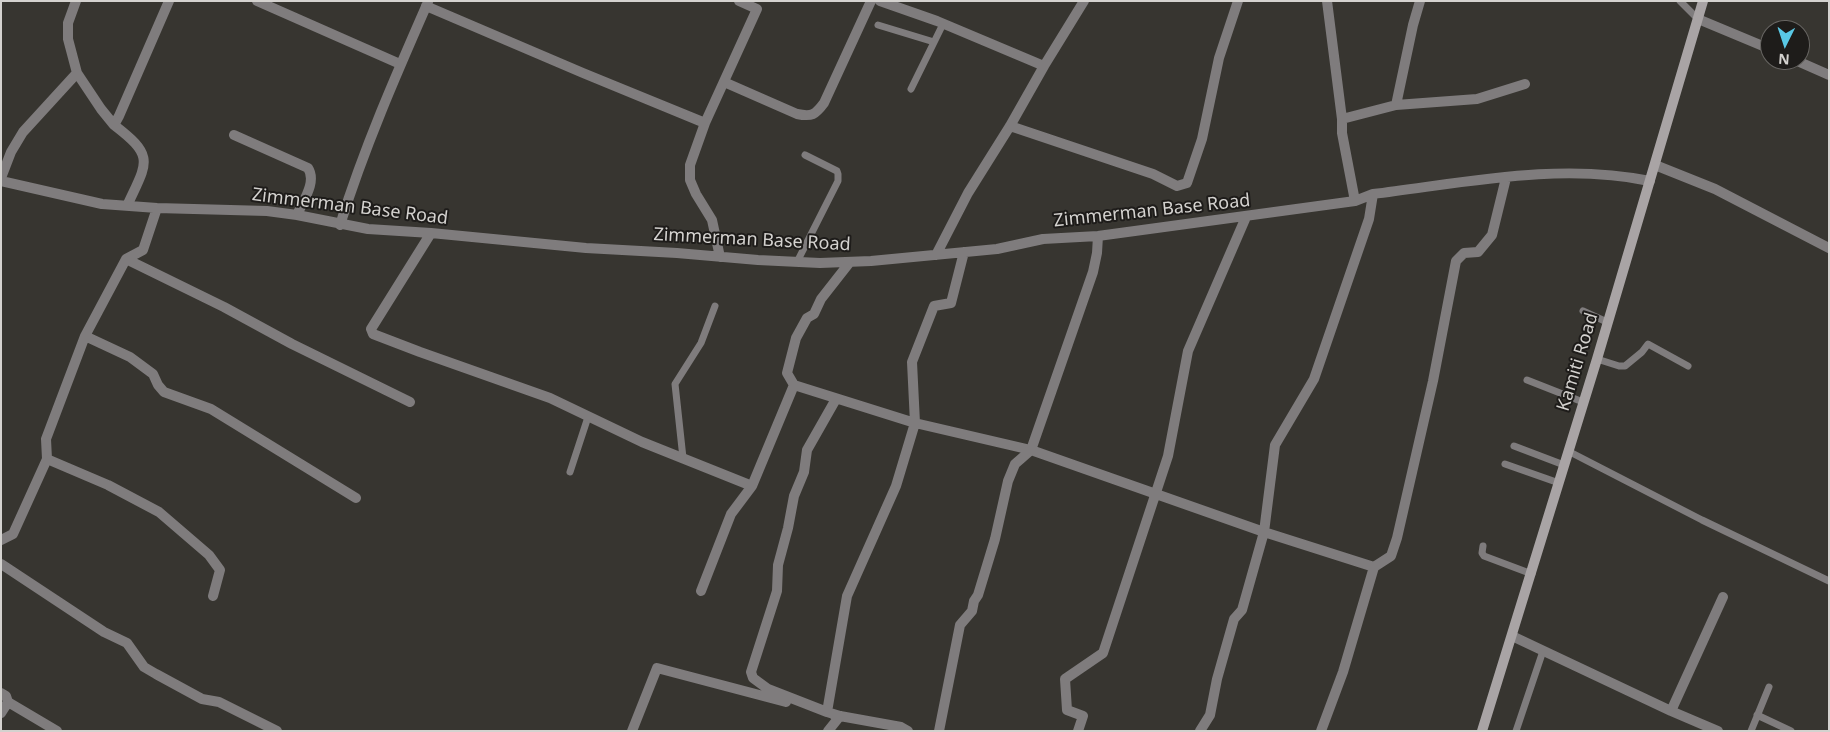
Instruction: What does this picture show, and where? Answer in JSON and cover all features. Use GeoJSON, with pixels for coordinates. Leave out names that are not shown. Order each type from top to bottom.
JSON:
{"type":"FeatureCollection","features":[{"type":"Feature","properties":{"kind":"main road","name":"Kamiti Road"},"geometry":{"type":"LineString","coordinates":[[1482,731],[1532,574],[1703,1]]}},
{"type":"Feature","properties":{"kind":"street"},"geometry":{"type":"LineString","coordinates":[[76,1],[68,23],[68,39],[77,73],[114,125],[134,140],[143,152],[143,171],[127,206]]}},
{"type":"Feature","properties":{"kind":"street"},"geometry":{"type":"LineString","coordinates":[[114,125],[169,1]]}},
{"type":"Feature","properties":{"kind":"street"},"geometry":{"type":"LineString","coordinates":[[257,1],[400,64]]}},
{"type":"Feature","properties":{"kind":"street"},"geometry":{"type":"LineString","coordinates":[[720,257],[712,220],[690,180],[690,165],[705,123],[759,5],[739,1]]}},
{"type":"Feature","properties":{"kind":"street"},"geometry":{"type":"LineString","coordinates":[[724,82],[797,114],[807,116],[816,114],[824,103],[871,1]]}},
{"type":"Feature","properties":{"kind":"street"},"geometry":{"type":"LineString","coordinates":[[880,1],[943,24],[1044,66]]}},
{"type":"Feature","properties":{"kind":"street"},"geometry":{"type":"LineString","coordinates":[[936,255],[968,193],[1084,1]]}},
{"type":"Feature","properties":{"kind":"street"},"geometry":{"type":"LineString","coordinates":[[1010,126],[1152,174],[1177,186],[1187,183],[1202,139],[1219,58],[1238,1]]}},
{"type":"Feature","properties":{"kind":"street"},"geometry":{"type":"LineString","coordinates":[[1327,1],[1342,119],[1342,133],[1355,201]]}},
{"type":"Feature","properties":{"kind":"street"},"geometry":{"type":"LineString","coordinates":[[1396,105],[1420,1]]}},
{"type":"Feature","properties":{"kind":"street"},"geometry":{"type":"LineString","coordinates":[[340,225],[355,176],[400,64],[428,4],[583,73],[705,123]]}},
{"type":"Feature","properties":{"kind":"street"},"geometry":{"type":"LineString","coordinates":[[1698,19],[1760,45]]}},
{"type":"Feature","properties":{"kind":"street"},"geometry":{"type":"LineString","coordinates":[[1810,66],[1829,74]]}},
{"type":"Feature","properties":{"kind":"street"},"geometry":{"type":"LineString","coordinates":[[1,180],[11,152],[23,132],[77,73]]}},
{"type":"Feature","properties":{"kind":"street"},"geometry":{"type":"LineString","coordinates":[[1342,119],[1396,105],[1477,99],[1525,84]]}},
{"type":"Feature","properties":{"kind":"street"},"geometry":{"type":"LineString","coordinates":[[234,134],[308,168],[311,184],[296,215]]}},
{"type":"Feature","properties":{"kind":"street"},"geometry":{"type":"LineString","coordinates":[[1655,165],[1714,189],[1829,248]]}},
{"type":"Feature","properties":{"kind":"street","name":"Zimmerman Base Road"},"geometry":{"type":"LineString","coordinates":[[1,180],[102,204],[157,208],[267,211],[368,229],[432,233],[586,248],[677,252],[798,262],[850,262],[997,249],[1043,239],[1098,236],[1246,217],[1355,201],[1373,194],[1553,173],[1604,174],[1650,181]]}},
{"type":"Feature","properties":{"kind":"street"},"geometry":{"type":"LineString","coordinates":[[1321,731],[1343,672],[1374,566],[1391,556],[1397,538],[1433,381],[1456,261],[1464,253],[1478,252],[1492,235],[1506,178]]}},
{"type":"Feature","properties":{"kind":"street"},"geometry":{"type":"LineString","coordinates":[[1200,731],[1210,715],[1217,679],[1234,619],[1242,610],[1264,532],[1275,445],[1314,379],[1369,220],[1373,194]]}},
{"type":"Feature","properties":{"kind":"street"},"geometry":{"type":"LineString","coordinates":[[1,540],[13,534],[47,459],[46,439],[85,336],[126,259],[143,250],[157,208]]}},
{"type":"Feature","properties":{"kind":"street"},"geometry":{"type":"LineString","coordinates":[[1078,731],[1083,716],[1066,710],[1065,679],[1104,653],[1168,456],[1188,352],[1246,217]]}},
{"type":"Feature","properties":{"kind":"street"},"geometry":{"type":"LineString","coordinates":[[432,233],[372,327],[371,332],[420,352],[550,398],[642,442],[752,486]]}},
{"type":"Feature","properties":{"kind":"street"},"geometry":{"type":"LineString","coordinates":[[939,731],[960,625],[972,611],[974,601],[978,595],[995,539],[1008,480],[1015,464],[1031,450],[1092,272],[1097,253],[1098,236]]}},
{"type":"Feature","properties":{"kind":"street"},"geometry":{"type":"LineString","coordinates":[[827,712],[847,596],[896,486],[915,423],[912,362],[934,306],[952,303],[964,252]]}},
{"type":"Feature","properties":{"kind":"street"},"geometry":{"type":"LineString","coordinates":[[126,259],[410,402]]}},
{"type":"Feature","properties":{"kind":"street"},"geometry":{"type":"LineString","coordinates":[[850,262],[821,300],[814,314],[807,318],[796,338],[787,373],[794,385],[915,423],[1031,450],[1264,532],[1374,566]]}},
{"type":"Feature","properties":{"kind":"street"},"geometry":{"type":"LineString","coordinates":[[85,336],[130,357],[153,374],[164,392],[212,409],[356,498]]}},
{"type":"Feature","properties":{"kind":"street"},"geometry":{"type":"LineString","coordinates":[[701,591],[731,514],[752,486],[794,385]]}},
{"type":"Feature","properties":{"kind":"street"},"geometry":{"type":"LineString","coordinates":[[836,399],[806,450],[804,472],[794,496],[778,565],[776,591],[752,672],[753,678],[768,689],[840,716]]}},
{"type":"Feature","properties":{"kind":"street"},"geometry":{"type":"LineString","coordinates":[[47,459],[108,485],[159,512],[209,555],[220,570],[213,596]]}},
{"type":"Feature","properties":{"kind":"street"},"geometry":{"type":"LineString","coordinates":[[1,564],[104,632],[127,643],[144,667],[202,699],[218,702],[274,730]]}},
{"type":"Feature","properties":{"kind":"street"},"geometry":{"type":"LineString","coordinates":[[1671,711],[1723,597]]}},
{"type":"Feature","properties":{"kind":"street"},"geometry":{"type":"LineString","coordinates":[[1512,636],[1671,711],[1718,731]]}},
{"type":"Feature","properties":{"kind":"street"},"geometry":{"type":"LineString","coordinates":[[632,731],[657,668],[840,716],[901,727],[908,731]]}},
{"type":"Feature","properties":{"kind":"street"},"geometry":{"type":"LineString","coordinates":[[1,693],[6,696],[8,702],[57,731]]}},
{"type":"Feature","properties":{"kind":"street"},"geometry":{"type":"LineString","coordinates":[[1,714],[8,702]]}},
{"type":"Feature","properties":{"kind":"street"},"geometry":{"type":"LineString","coordinates":[[828,731],[840,716]]}},
{"type":"Feature","properties":{"kind":"lane"},"geometry":{"type":"LineString","coordinates":[[1680,1],[1698,19]]}},
{"type":"Feature","properties":{"kind":"lane"},"geometry":{"type":"LineString","coordinates":[[911,90],[943,24]]}},
{"type":"Feature","properties":{"kind":"lane"},"geometry":{"type":"LineString","coordinates":[[878,25],[934,42]]}},
{"type":"Feature","properties":{"kind":"lane"},"geometry":{"type":"LineString","coordinates":[[798,262],[838,181],[837,171],[805,156]]}},
{"type":"Feature","properties":{"kind":"lane"},"geometry":{"type":"LineString","coordinates":[[683,458],[675,384],[701,343],[715,306]]}},
{"type":"Feature","properties":{"kind":"lane"},"geometry":{"type":"LineString","coordinates":[[1583,311],[1607,322]]}},
{"type":"Feature","properties":{"kind":"lane"},"geometry":{"type":"LineString","coordinates":[[1597,358],[1618,366],[1626,366],[1648,344],[1688,366]]}},
{"type":"Feature","properties":{"kind":"lane"},"geometry":{"type":"LineString","coordinates":[[1528,380],[1583,402]]}},
{"type":"Feature","properties":{"kind":"lane"},"geometry":{"type":"LineString","coordinates":[[570,472],[588,417]]}},
{"type":"Feature","properties":{"kind":"lane"},"geometry":{"type":"LineString","coordinates":[[1514,446],[1564,465]]}},
{"type":"Feature","properties":{"kind":"lane"},"geometry":{"type":"LineString","coordinates":[[1568,451],[1702,520],[1829,581]]}},
{"type":"Feature","properties":{"kind":"lane"},"geometry":{"type":"LineString","coordinates":[[1505,464],[1559,482]]}},
{"type":"Feature","properties":{"kind":"lane"},"geometry":{"type":"LineString","coordinates":[[1483,546],[1482,553],[1484,556],[1532,574]]}},
{"type":"Feature","properties":{"kind":"lane"},"geometry":{"type":"LineString","coordinates":[[1516,731],[1543,651]]}},
{"type":"Feature","properties":{"kind":"lane"},"geometry":{"type":"LineString","coordinates":[[1751,731],[1769,687]]}},
{"type":"Feature","properties":{"kind":"lane"},"geometry":{"type":"LineString","coordinates":[[1757,715],[1791,731]]}}]}
